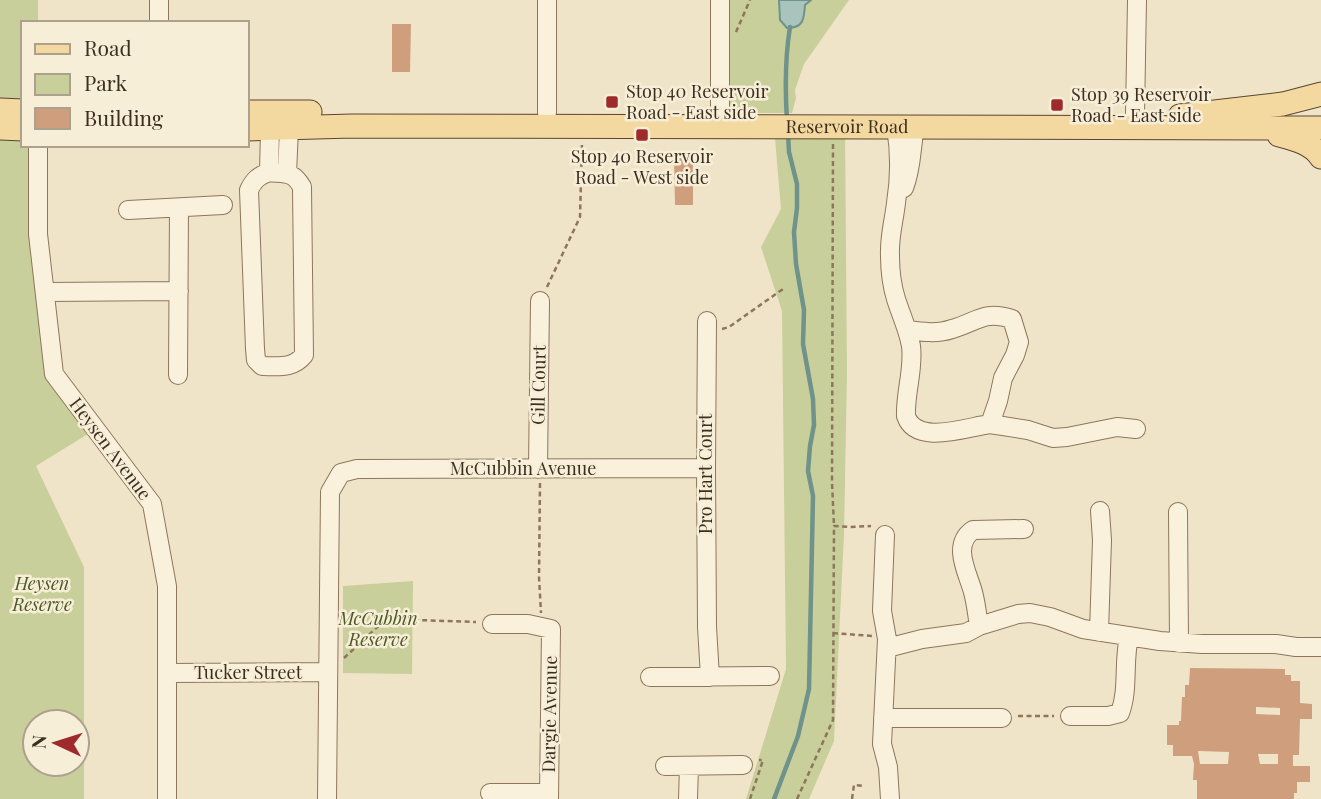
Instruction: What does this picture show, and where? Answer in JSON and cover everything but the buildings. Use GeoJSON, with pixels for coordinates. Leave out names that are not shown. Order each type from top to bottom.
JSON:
{"type":"FeatureCollection","features":[{"type":"Feature","properties":{"kind":"main road"},"geometry":{"type":"LineString","coordinates":[[1180,116],[1283,104],[1321,94]]}},
{"type":"Feature","properties":{"kind":"main road"},"geometry":{"type":"LineString","coordinates":[[0,110],[21,111]]}},
{"type":"Feature","properties":{"kind":"main road","name":"Reservoir Road"},"geometry":{"type":"LineString","coordinates":[[248,112],[547,119],[773,120],[906,127],[1135,122],[1180,116],[1321,116]]}},
{"type":"Feature","properties":{"kind":"main road","name":"Reservoir Road"},"geometry":{"type":"LineString","coordinates":[[248,129],[547,119],[582,126],[720,120]]}},
{"type":"Feature","properties":{"kind":"main road","name":"Reservoir Road"},"geometry":{"type":"LineString","coordinates":[[818,122],[1135,122],[1253,128],[1321,128]]}},
{"type":"Feature","properties":{"kind":"main road"},"geometry":{"type":"LineString","coordinates":[[0,128],[21,129]]}},
{"type":"Feature","properties":{"kind":"main road"},"geometry":{"type":"LineString","coordinates":[[1253,128],[1301,142],[1314,148],[1321,157]]}},
{"type":"Feature","properties":{"kind":"street"},"geometry":{"type":"LineString","coordinates":[[159,0],[159,21]]}},
{"type":"Feature","properties":{"kind":"street"},"geometry":{"type":"LineString","coordinates":[[547,0],[547,119]]}},
{"type":"Feature","properties":{"kind":"street"},"geometry":{"type":"LineString","coordinates":[[720,0],[720,120]]}},
{"type":"Feature","properties":{"kind":"street"},"geometry":{"type":"LineString","coordinates":[[1135,122],[1137,0]]}},
{"type":"Feature","properties":{"kind":"street"},"geometry":{"type":"LineString","coordinates":[[906,127],[912,144],[909,175],[896,205],[890,237],[890,257],[892,280],[907,330],[912,359],[906,416],[908,422],[920,432],[956,431],[990,424],[1028,430],[1053,438],[1118,427],[1136,429]]}},
{"type":"Feature","properties":{"kind":"street"},"geometry":{"type":"LineString","coordinates":[[278,173],[280,128]]}},
{"type":"Feature","properties":{"kind":"street","name":"Heysen Avenue"},"geometry":{"type":"LineString","coordinates":[[38,147],[38,234],[54,374],[152,504],[167,586],[167,799]]}},
{"type":"Feature","properties":{"kind":"street"},"geometry":{"type":"LineString","coordinates":[[278,173],[297,178],[302,187],[304,355],[298,363],[289,366],[262,366],[256,360],[255,349],[249,190],[260,175],[278,173]]}},
{"type":"Feature","properties":{"kind":"street"},"geometry":{"type":"LineString","coordinates":[[128,210],[223,205]]}},
{"type":"Feature","properties":{"kind":"street"},"geometry":{"type":"LineString","coordinates":[[178,374],[179,208]]}},
{"type":"Feature","properties":{"kind":"street"},"geometry":{"type":"LineString","coordinates":[[45,292],[178,291]]}},
{"type":"Feature","properties":{"kind":"street","name":"Gill Court"},"geometry":{"type":"LineString","coordinates":[[538,469],[540,301]]}},
{"type":"Feature","properties":{"kind":"street"},"geometry":{"type":"LineString","coordinates":[[907,330],[941,332],[989,315],[1012,319],[1019,342],[1003,378],[990,424]]}},
{"type":"Feature","properties":{"kind":"street","name":"Pro Hart Court"},"geometry":{"type":"LineString","coordinates":[[707,328],[707,627],[710,677]]}},
{"type":"Feature","properties":{"kind":"street","name":"McCubbin Avenue"},"geometry":{"type":"LineString","coordinates":[[328,673],[330,492],[341,472],[357,469],[706,468]]}},
{"type":"Feature","properties":{"kind":"street"},"geometry":{"type":"LineString","coordinates":[[1099,632],[1102,540],[1100,511]]}},
{"type":"Feature","properties":{"kind":"street"},"geometry":{"type":"LineString","coordinates":[[1178,512],[1178,643]]}},
{"type":"Feature","properties":{"kind":"street"},"geometry":{"type":"LineString","coordinates":[[979,626],[974,595],[963,563],[963,540],[973,530],[1024,529]]}},
{"type":"Feature","properties":{"kind":"street"},"geometry":{"type":"LineString","coordinates":[[885,535],[882,611],[887,643],[882,744],[888,767],[890,799]]}},
{"type":"Feature","properties":{"kind":"street"},"geometry":{"type":"LineString","coordinates":[[887,643],[966,633],[979,626],[1030,613],[1083,629],[1178,643],[1321,647]]}},
{"type":"Feature","properties":{"kind":"street"},"geometry":{"type":"LineString","coordinates":[[492,624],[528,624],[545,628]]}},
{"type":"Feature","properties":{"kind":"street","name":"Dargie Avenue"},"geometry":{"type":"LineString","coordinates":[[545,628],[549,796]]}},
{"type":"Feature","properties":{"kind":"street"},"geometry":{"type":"LineString","coordinates":[[1070,716],[1108,716],[1121,713],[1125,701],[1126,650],[1129,637]]}},
{"type":"Feature","properties":{"kind":"street"},"geometry":{"type":"LineString","coordinates":[[1276,644],[1294,638],[1321,638]]}},
{"type":"Feature","properties":{"kind":"street","name":"Tucker Street"},"geometry":{"type":"LineString","coordinates":[[167,673],[328,673]]}},
{"type":"Feature","properties":{"kind":"street"},"geometry":{"type":"LineString","coordinates":[[327,799],[328,673]]}},
{"type":"Feature","properties":{"kind":"street"},"geometry":{"type":"LineString","coordinates":[[650,677],[770,676]]}},
{"type":"Feature","properties":{"kind":"street"},"geometry":{"type":"LineString","coordinates":[[883,718],[1002,718]]}},
{"type":"Feature","properties":{"kind":"street"},"geometry":{"type":"LineString","coordinates":[[665,766],[743,765]]}},
{"type":"Feature","properties":{"kind":"street"},"geometry":{"type":"LineString","coordinates":[[688,799],[689,766]]}},
{"type":"Feature","properties":{"kind":"street"},"geometry":{"type":"LineString","coordinates":[[489,793],[549,796]]}},
{"type":"Feature","properties":{"kind":"path"},"geometry":{"type":"LineString","coordinates":[[797,799],[833,720],[834,526],[818,122]]}},
{"type":"Feature","properties":{"kind":"path"},"geometry":{"type":"LineString","coordinates":[[540,301],[580,218],[582,126]]}},
{"type":"Feature","properties":{"kind":"path"},"geometry":{"type":"LineString","coordinates":[[707,328],[729,327],[783,289]]}},
{"type":"Feature","properties":{"kind":"path"},"geometry":{"type":"LineString","coordinates":[[538,469],[539,577],[545,628]]}},
{"type":"Feature","properties":{"kind":"path"},"geometry":{"type":"LineString","coordinates":[[834,526],[874,525],[885,535]]}},
{"type":"Feature","properties":{"kind":"path"},"geometry":{"type":"LineString","coordinates":[[328,673],[386,619],[492,624]]}},
{"type":"Feature","properties":{"kind":"path"},"geometry":{"type":"LineString","coordinates":[[833,633],[887,643]]}},
{"type":"Feature","properties":{"kind":"path"},"geometry":{"type":"LineString","coordinates":[[1002,718],[1070,716]]}},
{"type":"Feature","properties":{"kind":"path"},"geometry":{"type":"LineString","coordinates":[[852,799],[854,785],[864,786]]}},
{"type":"Feature","properties":{"kind":"green space"},"geometry":{"type":"Polygon","coordinates":[[[0,0],[38,0],[38,21],[21,21],[21,106],[0,106],[0,0]]]}},
{"type":"Feature","properties":{"kind":"green space"},"geometry":{"type":"Polygon","coordinates":[[[720,0],[849,0],[804,64],[795,90],[792,113],[720,113],[720,0]]]}},
{"type":"Feature","properties":{"kind":"green space"},"geometry":{"type":"Polygon","coordinates":[[[774,127],[845,127],[847,373],[844,535],[834,741],[809,799],[746,799],[786,669],[782,311],[761,247],[781,209],[774,127]]]}},
{"type":"Feature","properties":{"kind":"green space","name":"Heysen Reserve"},"geometry":{"type":"Polygon","coordinates":[[[0,128],[21,129],[21,147],[38,147],[54,374],[96,429],[36,466],[84,567],[84,708],[21,708],[21,778],[84,778],[84,799],[0,799],[0,128]]]}},
{"type":"Feature","properties":{"kind":"green space","name":"McCubbin Reserve"},"geometry":{"type":"Polygon","coordinates":[[[413,581],[412,674],[343,673],[343,586],[413,581]]]}},
{"type":"Feature","properties":{"kind":"water"},"geometry":{"type":"Polygon","coordinates":[[[779,0],[811,0],[805,5],[803,19],[799,25],[787,28],[780,20],[779,0]]]}},
{"type":"Feature","properties":{"kind":"waterway"},"geometry":{"type":"LineString","coordinates":[[787,121],[786,74],[790,27]]}},
{"type":"Feature","properties":{"kind":"waterway"},"geometry":{"type":"LineString","coordinates":[[774,799],[798,736],[809,689],[813,496],[808,471],[814,425],[813,399],[803,344],[804,310],[796,264],[794,232],[797,184],[789,152],[788,133]]}},
{"type":"Feature","properties":{"kind":"place","name":"Stop 40 Reservoir Road - East side"},"geometry":{"type":"Point","coordinates":[612,102]}},
{"type":"Feature","properties":{"kind":"place","name":"Stop 39 Reservoir Road - East side"},"geometry":{"type":"Point","coordinates":[1057,105]}},
{"type":"Feature","properties":{"kind":"place","name":"Stop 40 Reservoir Road - West side"},"geometry":{"type":"Point","coordinates":[642,135]}}]}
